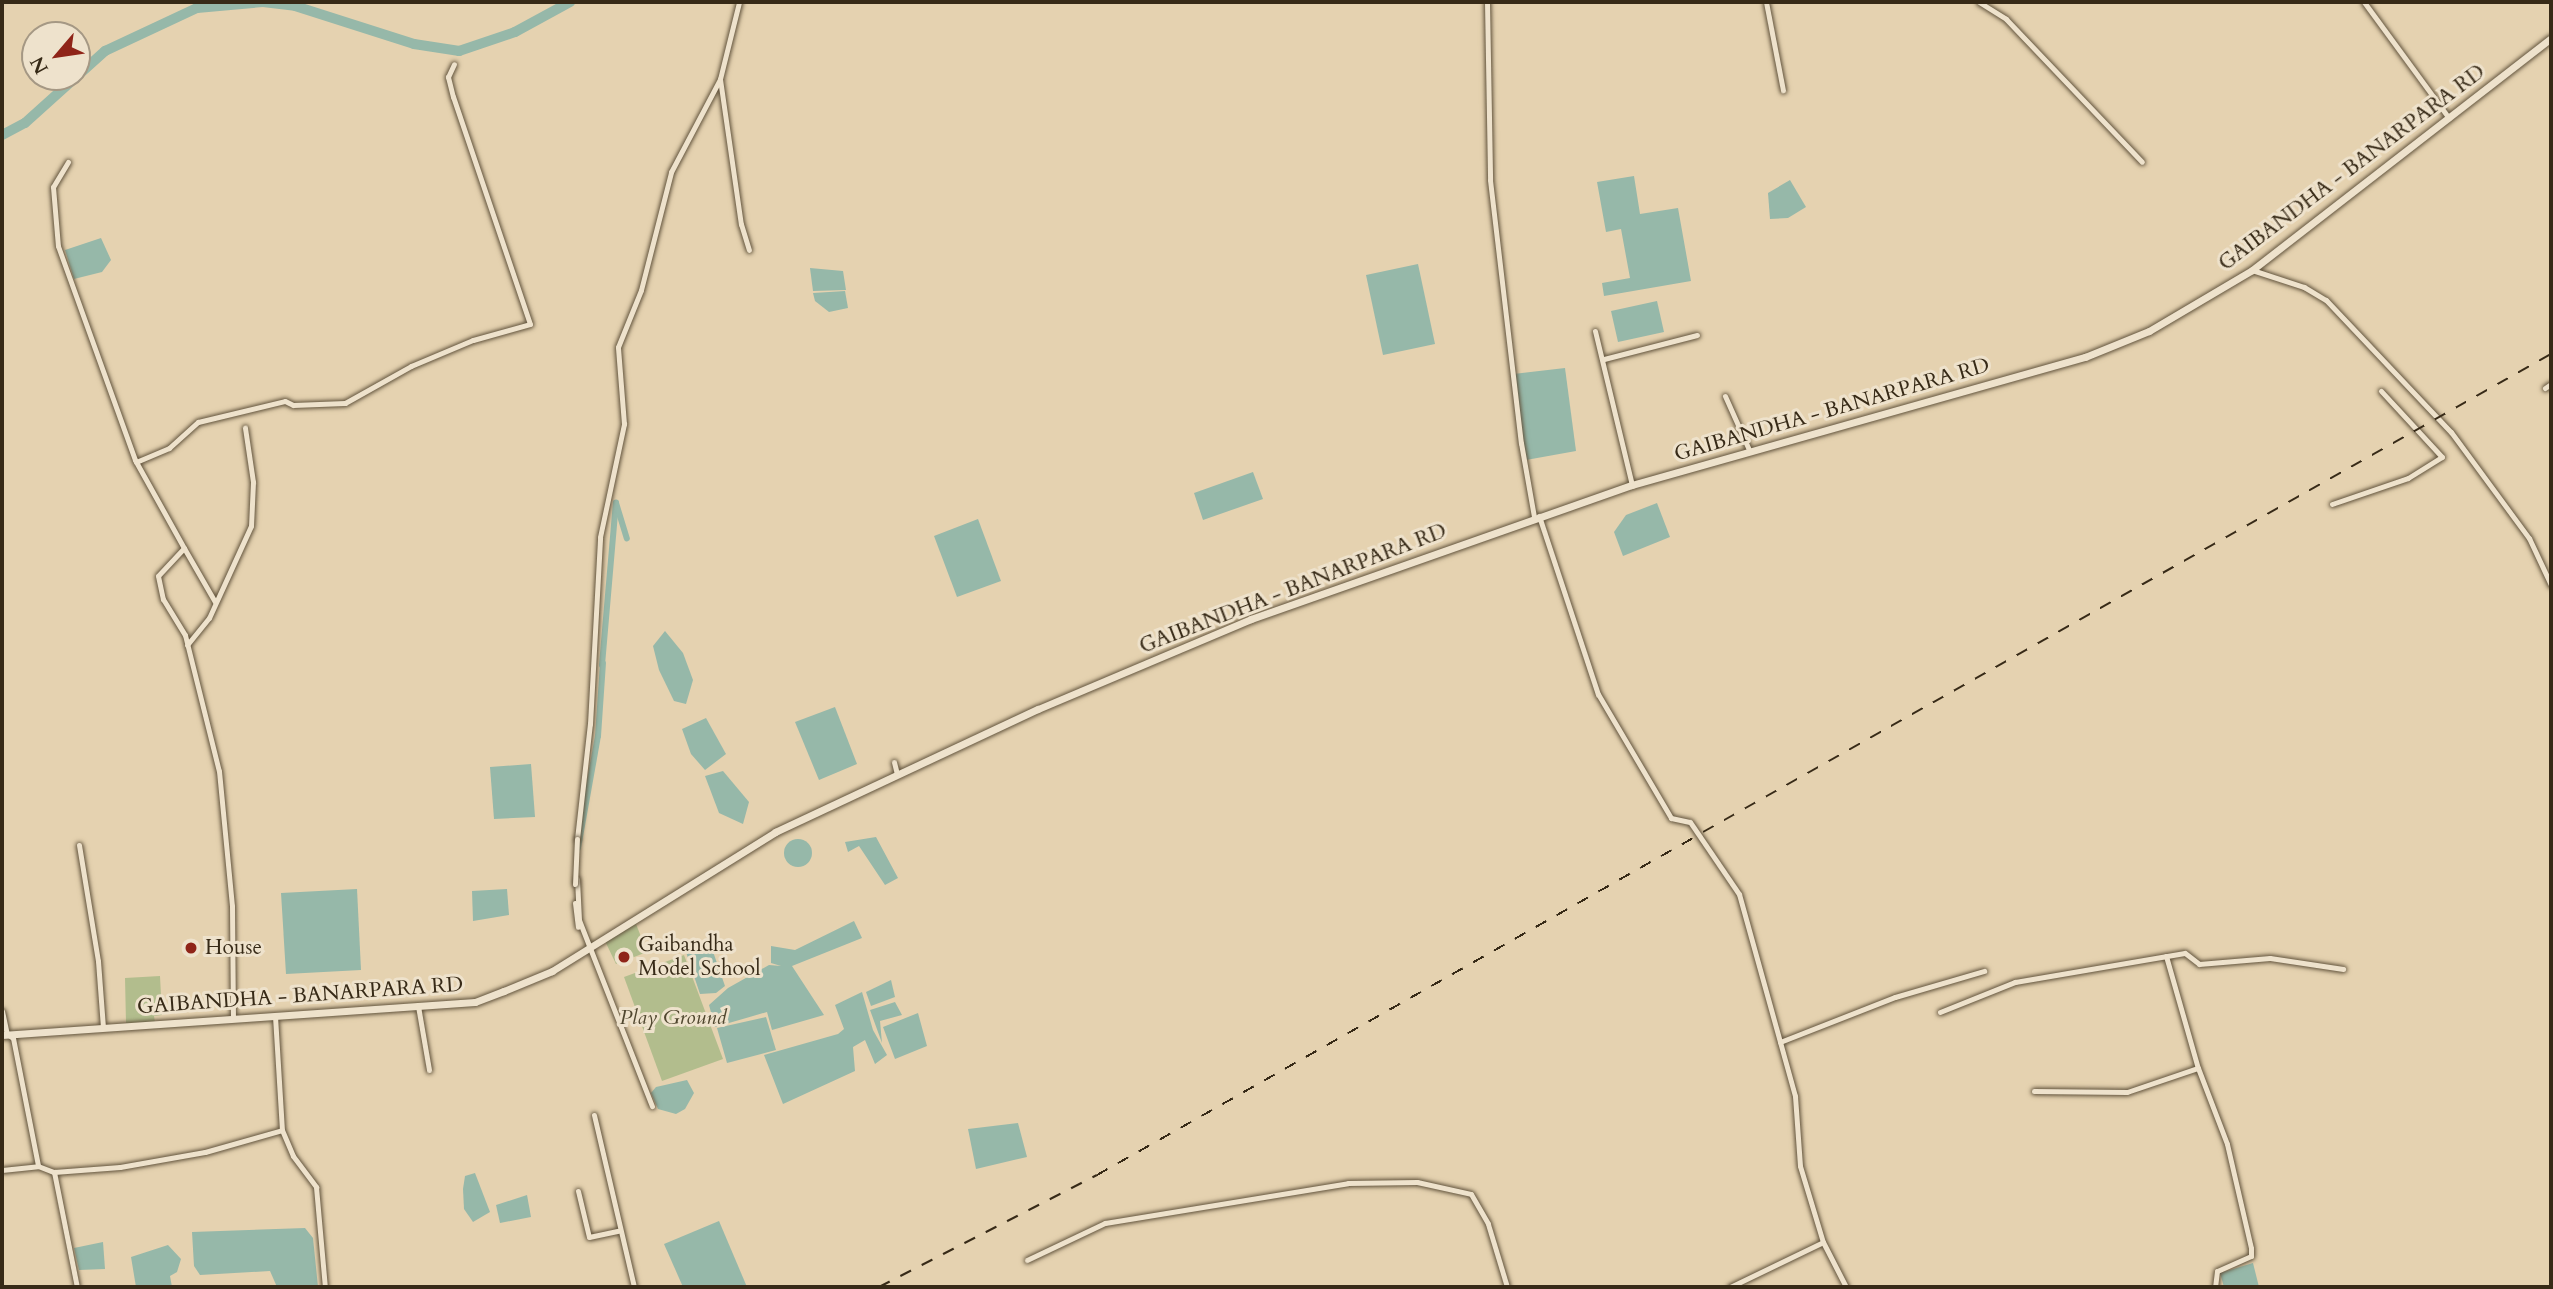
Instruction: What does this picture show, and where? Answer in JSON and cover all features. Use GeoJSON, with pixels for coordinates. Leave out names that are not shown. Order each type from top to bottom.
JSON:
{"type":"FeatureCollection","features":[{"type":"Feature","properties":{"kind":"main road","name":"GAIBANDHA - BANARPARA RD"},"geometry":{"type":"LineString","coordinates":[[4,1035],[475,1002],[552,971],[775,832],[897,774],[1251,619],[1537,516],[1632,485],[2085,357],[2149,331],[2252,270],[2551,38]]}},
{"type":"Feature","properties":{"kind":"street"},"geometry":{"type":"LineString","coordinates":[[590,947],[574,919],[577,839],[590,724],[600,537],[624,424],[618,347],[641,290],[671,172],[720,79],[739,2]]}},
{"type":"Feature","properties":{"kind":"street"},"geometry":{"type":"LineString","coordinates":[[1487,2],[1490,180],[1521,443],[1537,516],[1604,704],[1671,818],[1690,822],[1739,894],[1795,1096],[1800,1166],[1823,1242],[1846,1287]]}},
{"type":"Feature","properties":{"kind":"street"},"geometry":{"type":"LineString","coordinates":[[1766,2],[1783,90]]}},
{"type":"Feature","properties":{"kind":"street"},"geometry":{"type":"LineString","coordinates":[[1979,2],[2006,19],[2141,162]]}},
{"type":"Feature","properties":{"kind":"street"},"geometry":{"type":"LineString","coordinates":[[2364,2],[2449,118]]}},
{"type":"Feature","properties":{"kind":"street"},"geometry":{"type":"LineString","coordinates":[[136,462],[169,448],[198,422],[285,401],[293,405],[345,403],[411,366],[473,340],[530,324],[453,97],[448,77],[454,64]]}},
{"type":"Feature","properties":{"kind":"street"},"geometry":{"type":"LineString","coordinates":[[720,79],[738,210],[749,250]]}},
{"type":"Feature","properties":{"kind":"street"},"geometry":{"type":"LineString","coordinates":[[68,162],[52,187],[58,246],[136,462],[215,602]]}},
{"type":"Feature","properties":{"kind":"street"},"geometry":{"type":"LineString","coordinates":[[2252,270],[2304,287],[2326,300],[2445,425],[2522,528],[2551,585]]}},
{"type":"Feature","properties":{"kind":"street"},"geometry":{"type":"LineString","coordinates":[[1595,331],[1604,359],[1632,485]]}},
{"type":"Feature","properties":{"kind":"street"},"geometry":{"type":"LineString","coordinates":[[1604,359],[1698,335]]}},
{"type":"Feature","properties":{"kind":"street"},"geometry":{"type":"LineString","coordinates":[[2332,505],[2408,478],[2442,457],[2381,391]]}},
{"type":"Feature","properties":{"kind":"street"},"geometry":{"type":"LineString","coordinates":[[1726,396],[1751,452]]}},
{"type":"Feature","properties":{"kind":"street"},"geometry":{"type":"LineString","coordinates":[[187,645],[209,618],[251,526],[253,482],[246,428]]}},
{"type":"Feature","properties":{"kind":"street"},"geometry":{"type":"LineString","coordinates":[[184,548],[158,576],[163,599],[187,645],[206,707],[225,818],[233,1019]]}},
{"type":"Feature","properties":{"kind":"street"},"geometry":{"type":"LineString","coordinates":[[1084,679],[1087,689]]}},
{"type":"Feature","properties":{"kind":"street"},"geometry":{"type":"LineString","coordinates":[[894,762],[897,774]]}},
{"type":"Feature","properties":{"kind":"street"},"geometry":{"type":"LineString","coordinates":[[79,845],[98,961],[103,1028]]}},
{"type":"Feature","properties":{"kind":"street"},"geometry":{"type":"LineString","coordinates":[[576,862],[579,920],[652,1106]]}},
{"type":"Feature","properties":{"kind":"street"},"geometry":{"type":"LineString","coordinates":[[1940,1012],[2015,982],[2185,953],[2199,964],[2270,958],[2343,969]]}},
{"type":"Feature","properties":{"kind":"street"},"geometry":{"type":"LineString","coordinates":[[2166,956],[2198,1068],[2227,1144],[2252,1248],[2251,1256],[2214,1273],[2216,1287]]}},
{"type":"Feature","properties":{"kind":"street"},"geometry":{"type":"LineString","coordinates":[[1780,1042],[1895,997],[1984,971]]}},
{"type":"Feature","properties":{"kind":"street"},"geometry":{"type":"LineString","coordinates":[[418,1006],[429,1069]]}},
{"type":"Feature","properties":{"kind":"street"},"geometry":{"type":"LineString","coordinates":[[2,1011],[4,1035],[13,1038],[37,1167]]}},
{"type":"Feature","properties":{"kind":"street"},"geometry":{"type":"LineString","coordinates":[[275,1016],[282,1130],[293,1156],[316,1187],[325,1287]]}},
{"type":"Feature","properties":{"kind":"street"},"geometry":{"type":"LineString","coordinates":[[2034,1091],[2127,1091],[2198,1068]]}},
{"type":"Feature","properties":{"kind":"street"},"geometry":{"type":"LineString","coordinates":[[594,1115],[618,1231],[634,1287]]}},
{"type":"Feature","properties":{"kind":"street"},"geometry":{"type":"LineString","coordinates":[[2,1170],[37,1167],[54,1172],[120,1167],[205,1152],[282,1130]]}},
{"type":"Feature","properties":{"kind":"street"},"geometry":{"type":"LineString","coordinates":[[54,1172],[77,1287]]}},
{"type":"Feature","properties":{"kind":"street"},"geometry":{"type":"LineString","coordinates":[[1027,1260],[1105,1223],[1348,1183],[1417,1182],[1471,1194],[1488,1224],[1507,1287]]}},
{"type":"Feature","properties":{"kind":"street"},"geometry":{"type":"LineString","coordinates":[[578,1191],[589,1237],[618,1231]]}},
{"type":"Feature","properties":{"kind":"street"},"geometry":{"type":"LineString","coordinates":[[1730,1287],[1823,1242]]}},
{"type":"Feature","properties":{"kind":"green space"},"geometry":{"type":"Polygon","coordinates":[[[636,924],[647,952],[616,964],[605,941],[636,924]]]}},
{"type":"Feature","properties":{"kind":"green space","name":"Play Ground"},"geometry":{"type":"Polygon","coordinates":[[[684,955],[723,1059],[662,1081],[624,977],[684,955]]]}},
{"type":"Feature","properties":{"kind":"green space"},"geometry":{"type":"Polygon","coordinates":[[[160,976],[162,1015],[154,1016],[155,1022],[126,1023],[125,978],[160,976]]]}},
{"type":"Feature","properties":{"kind":"shaded area"},"geometry":{"type":"Polygon","coordinates":[[[1634,176],[1640,214],[1678,208],[1691,281],[1604,296],[1602,283],[1630,278],[1621,229],[1606,232],[1597,182],[1634,176]]]}},
{"type":"Feature","properties":{"kind":"shaded area"},"geometry":{"type":"Polygon","coordinates":[[[1790,180],[1806,207],[1788,218],[1770,219],[1768,193],[1790,180]]]}},
{"type":"Feature","properties":{"kind":"shaded area"},"geometry":{"type":"Polygon","coordinates":[[[101,238],[111,260],[102,272],[74,279],[65,250],[101,238]]]}},
{"type":"Feature","properties":{"kind":"shaded area"},"geometry":{"type":"Polygon","coordinates":[[[1418,264],[1435,344],[1383,355],[1366,275],[1418,264]]]}},
{"type":"Feature","properties":{"kind":"shaded area"},"geometry":{"type":"Polygon","coordinates":[[[810,268],[843,271],[846,290],[813,291],[810,268]]]}},
{"type":"Feature","properties":{"kind":"shaded area"},"geometry":{"type":"Polygon","coordinates":[[[845,291],[848,308],[829,312],[815,301],[813,293],[845,291]]]}},
{"type":"Feature","properties":{"kind":"shaded area"},"geometry":{"type":"Polygon","coordinates":[[[1657,301],[1664,332],[1618,342],[1611,311],[1657,301]]]}},
{"type":"Feature","properties":{"kind":"shaded area"},"geometry":{"type":"Polygon","coordinates":[[[1565,368],[1576,451],[1526,460],[1514,374],[1565,368]]]}},
{"type":"Feature","properties":{"kind":"shaded area"},"geometry":{"type":"Polygon","coordinates":[[[1253,472],[1263,499],[1203,520],[1194,493],[1253,472]]]}},
{"type":"Feature","properties":{"kind":"shaded area"},"geometry":{"type":"Polygon","coordinates":[[[1657,503],[1670,537],[1623,556],[1614,532],[1626,515],[1657,503]]]}},
{"type":"Feature","properties":{"kind":"shaded area"},"geometry":{"type":"Polygon","coordinates":[[[978,519],[1001,581],[957,597],[934,536],[978,519]]]}},
{"type":"Feature","properties":{"kind":"shaded area"},"geometry":{"type":"Polygon","coordinates":[[[665,631],[683,653],[693,680],[686,704],[674,701],[659,670],[653,646],[665,631]]]}},
{"type":"Feature","properties":{"kind":"shaded area"},"geometry":{"type":"Polygon","coordinates":[[[835,707],[857,764],[819,780],[795,722],[835,707]]]}},
{"type":"Feature","properties":{"kind":"shaded area"},"geometry":{"type":"Polygon","coordinates":[[[706,718],[726,754],[705,770],[691,754],[682,729],[706,718]]]}},
{"type":"Feature","properties":{"kind":"shaded area"},"geometry":{"type":"Polygon","coordinates":[[[531,764],[535,817],[494,819],[490,767],[531,764]]]}},
{"type":"Feature","properties":{"kind":"shaded area"},"geometry":{"type":"Polygon","coordinates":[[[723,771],[749,802],[743,824],[719,813],[705,776],[723,771]]]}},
{"type":"Feature","properties":{"kind":"shaded area"},"geometry":{"type":"Polygon","coordinates":[[[876,837],[898,878],[885,885],[859,846],[848,852],[845,842],[876,837]]]}},
{"type":"Feature","properties":{"kind":"shaded area"},"geometry":{"type":"Polygon","coordinates":[[[798,839],[808,843],[812,853],[808,863],[798,867],[788,863],[784,853],[788,843],[798,839]]]}},
{"type":"Feature","properties":{"kind":"shaded area"},"geometry":{"type":"Polygon","coordinates":[[[357,889],[361,970],[286,974],[281,893],[357,889]]]}},
{"type":"Feature","properties":{"kind":"shaded area"},"geometry":{"type":"Polygon","coordinates":[[[507,889],[509,915],[473,921],[472,891],[507,889]]]}},
{"type":"Feature","properties":{"kind":"shaded area"},"geometry":{"type":"Polygon","coordinates":[[[854,921],[862,938],[792,966],[824,1015],[772,1030],[767,1012],[715,1027],[709,1005],[728,988],[769,965],[781,966],[771,963],[771,946],[795,950],[854,921]]]}},
{"type":"Feature","properties":{"kind":"shaded area"},"geometry":{"type":"Polygon","coordinates":[[[710,943],[725,986],[716,993],[700,994],[686,952],[710,943]]]}},
{"type":"Feature","properties":{"kind":"shaded area"},"geometry":{"type":"Polygon","coordinates":[[[891,980],[895,997],[871,1006],[866,992],[891,980]]]}},
{"type":"Feature","properties":{"kind":"shaded area"},"geometry":{"type":"Polygon","coordinates":[[[862,992],[873,1030],[887,1055],[875,1064],[865,1040],[853,1047],[855,1071],[783,1104],[764,1055],[838,1034],[844,1029],[835,1005],[862,992]]]}},
{"type":"Feature","properties":{"kind":"shaded area"},"geometry":{"type":"Polygon","coordinates":[[[895,1002],[902,1015],[880,1021],[882,1043],[870,1010],[895,1002]]]}},
{"type":"Feature","properties":{"kind":"shaded area"},"geometry":{"type":"Polygon","coordinates":[[[918,1013],[927,1046],[895,1059],[883,1027],[918,1013]]]}},
{"type":"Feature","properties":{"kind":"shaded area"},"geometry":{"type":"Polygon","coordinates":[[[766,1017],[776,1050],[727,1063],[717,1028],[766,1017]]]}},
{"type":"Feature","properties":{"kind":"shaded area"},"geometry":{"type":"Polygon","coordinates":[[[687,1080],[694,1093],[685,1109],[676,1114],[658,1109],[651,1093],[656,1087],[687,1080]]]}},
{"type":"Feature","properties":{"kind":"shaded area"},"geometry":{"type":"Polygon","coordinates":[[[1018,1123],[1027,1157],[976,1169],[968,1129],[1018,1123]]]}},
{"type":"Feature","properties":{"kind":"shaded area"},"geometry":{"type":"Polygon","coordinates":[[[475,1173],[490,1212],[473,1222],[464,1209],[463,1189],[465,1176],[475,1173]]]}},
{"type":"Feature","properties":{"kind":"shaded area"},"geometry":{"type":"Polygon","coordinates":[[[527,1195],[531,1217],[500,1223],[496,1205],[527,1195]]]}},
{"type":"Feature","properties":{"kind":"shaded area"},"geometry":{"type":"Polygon","coordinates":[[[719,1221],[747,1287],[683,1287],[664,1244],[719,1221]]]}},
{"type":"Feature","properties":{"kind":"shaded area"},"geometry":{"type":"Polygon","coordinates":[[[305,1228],[313,1238],[318,1287],[277,1287],[270,1271],[200,1275],[194,1266],[192,1232],[305,1228]]]}},
{"type":"Feature","properties":{"kind":"shaded area"},"geometry":{"type":"Polygon","coordinates":[[[103,1242],[105,1269],[79,1270],[74,1248],[103,1242]]]}},
{"type":"Feature","properties":{"kind":"shaded area"},"geometry":{"type":"Polygon","coordinates":[[[168,1245],[181,1259],[177,1272],[170,1276],[172,1287],[136,1287],[131,1257],[168,1245]]]}},
{"type":"Feature","properties":{"kind":"shaded area"},"geometry":{"type":"Polygon","coordinates":[[[2253,1263],[2259,1287],[2224,1287],[2220,1273],[2253,1263]]]}},
{"type":"Feature","properties":{"kind":"waterway"},"geometry":{"type":"LineString","coordinates":[[2,135],[25,123],[105,51],[197,8],[263,2],[295,6],[414,44],[459,51],[515,32],[570,2]]}},
{"type":"Feature","properties":{"kind":"waterway"},"geometry":{"type":"LineString","coordinates":[[602,665],[616,503],[627,538]]}},
{"type":"Feature","properties":{"kind":"waterway"},"geometry":{"type":"LineString","coordinates":[[578,848],[598,736],[603,663]]}},
{"type":"Feature","properties":{"kind":"railway"},"geometry":{"type":"LineString","coordinates":[[1703,832],[2551,354]]}},
{"type":"Feature","properties":{"kind":"railway"},"geometry":{"type":"LineString","coordinates":[[879,1287],[1097,1175],[1695,837]]}},
{"type":"Feature","properties":{"kind":"place","name":"House"},"geometry":{"type":"Point","coordinates":[191,948]}},
{"type":"Feature","properties":{"kind":"place","name":"Gaibandha Model School"},"geometry":{"type":"Point","coordinates":[624,957]}}]}
